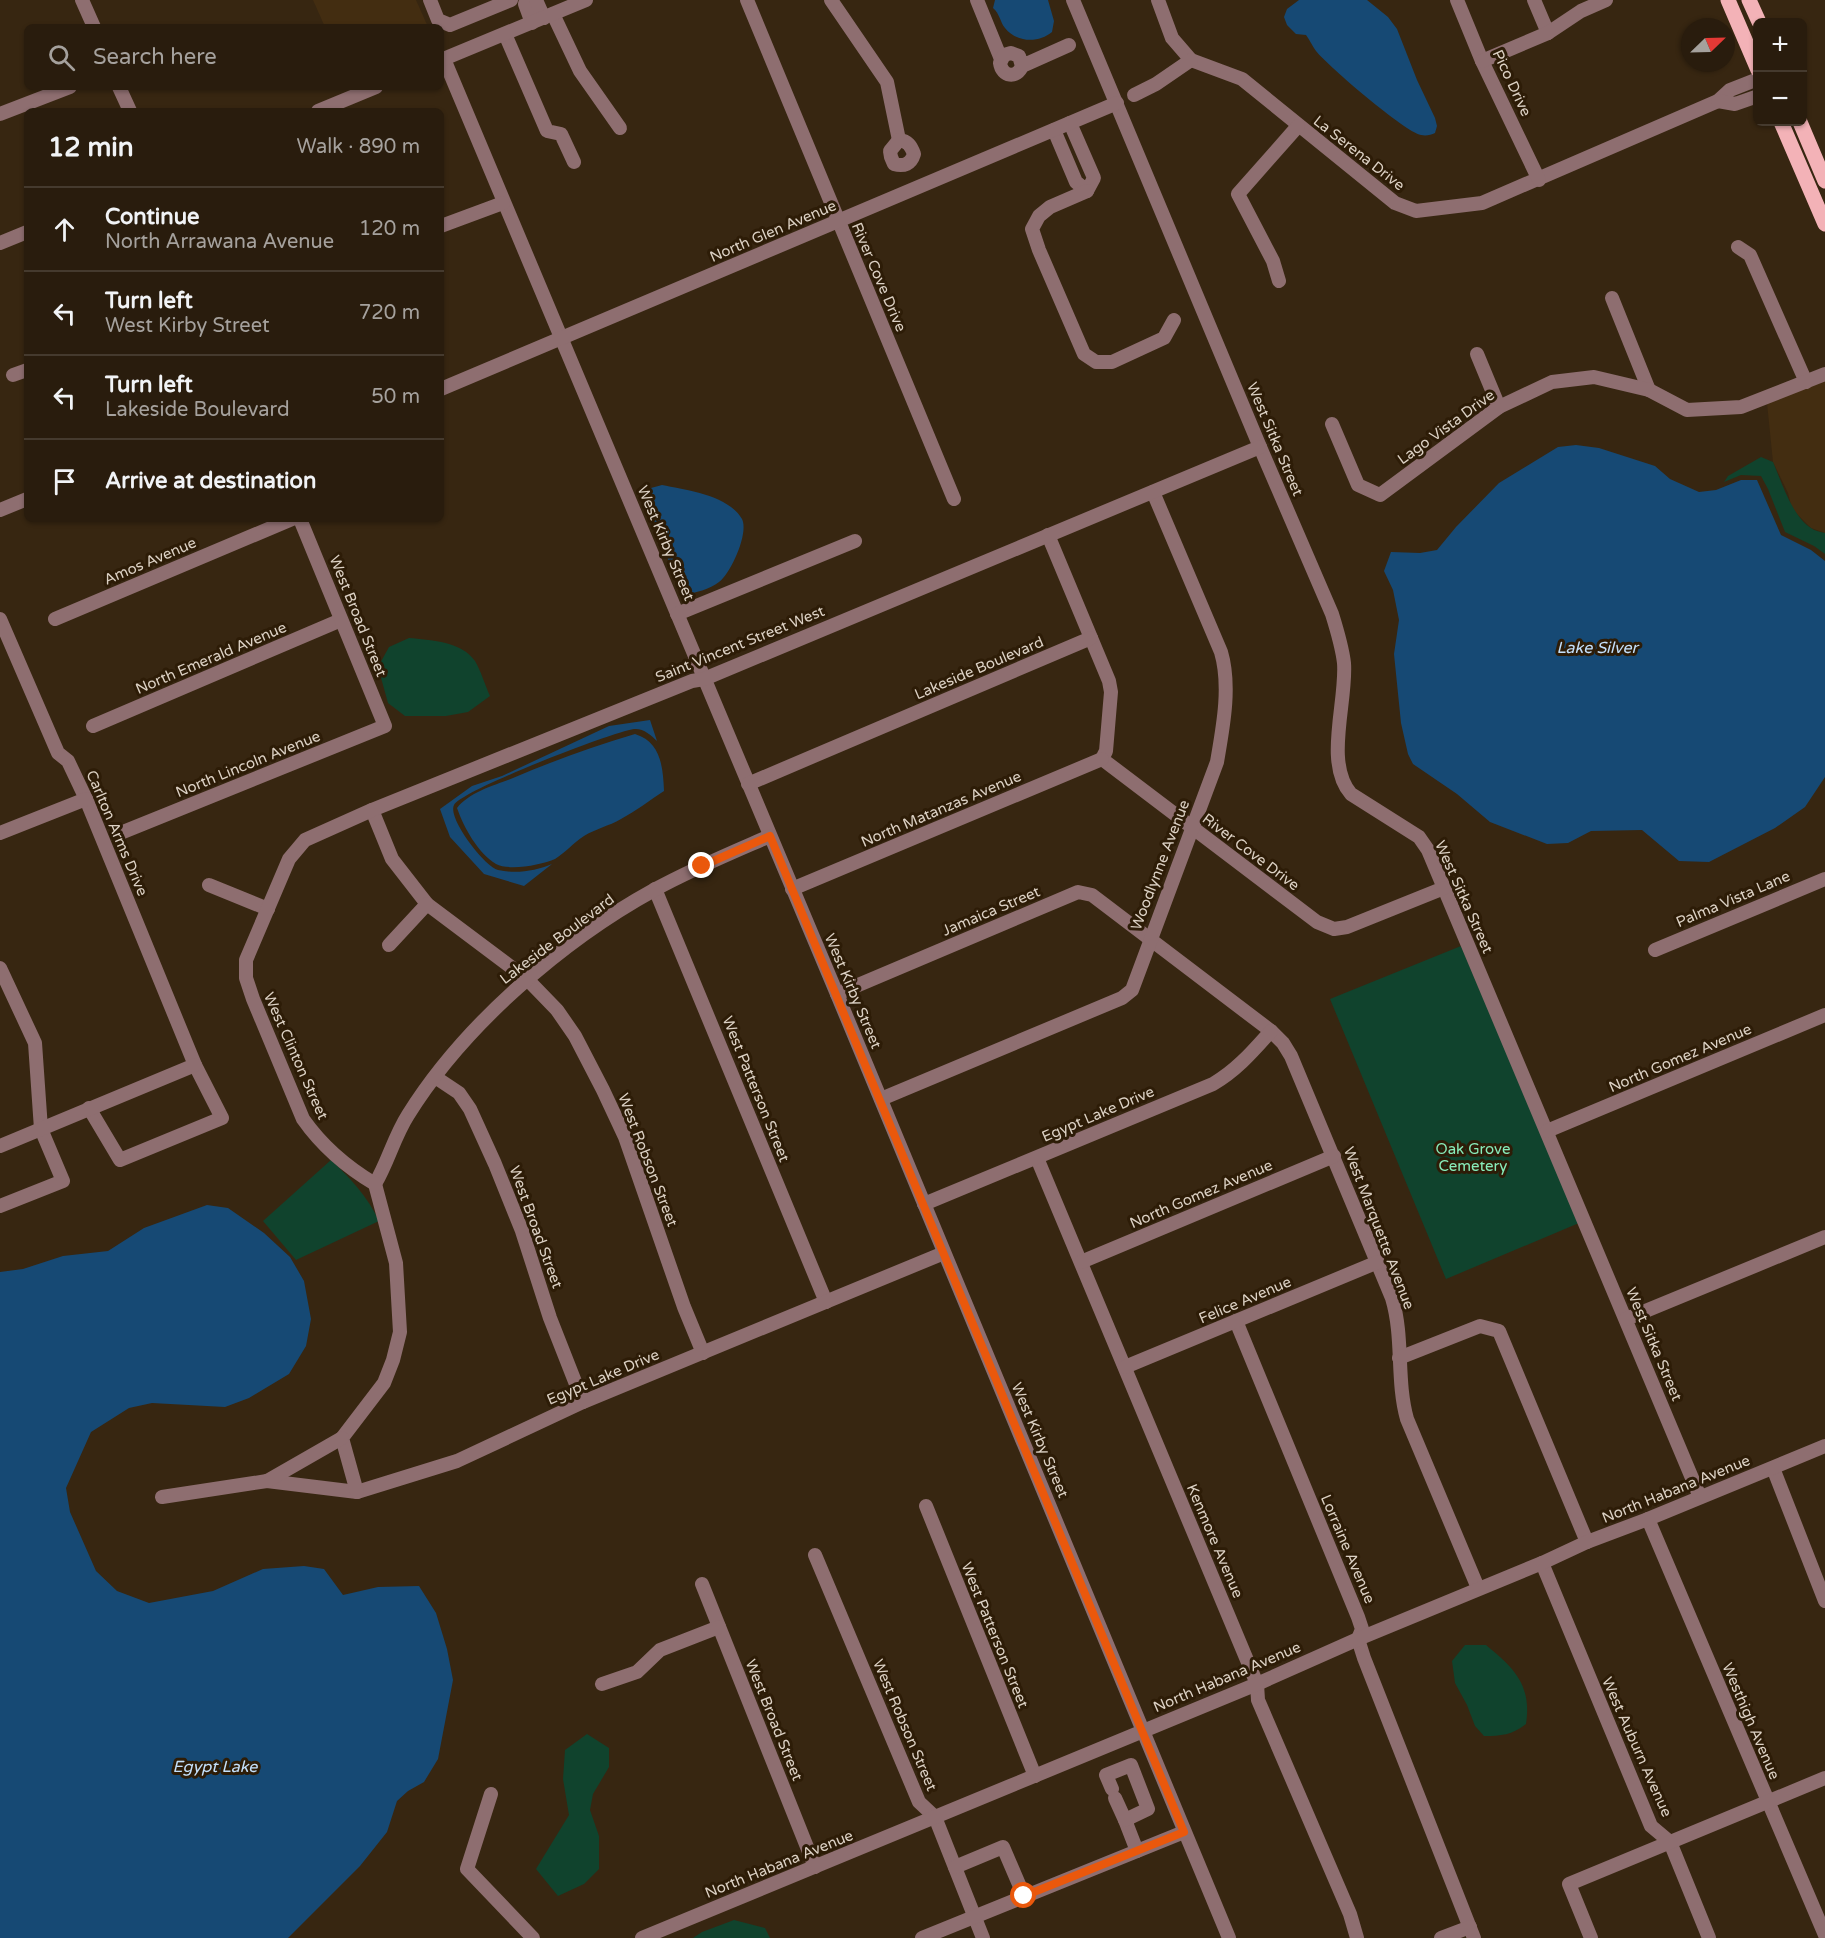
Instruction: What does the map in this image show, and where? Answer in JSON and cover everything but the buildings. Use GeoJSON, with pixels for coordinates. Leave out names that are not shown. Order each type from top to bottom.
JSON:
{"type":"FeatureCollection","features":[{"type":"Feature","properties":{"kind":"main road"},"geometry":{"type":"LineString","coordinates":[[1728,0],[1753,58]]}},
{"type":"Feature","properties":{"kind":"main road"},"geometry":{"type":"LineString","coordinates":[[1749,0],[1757,18]]}},
{"type":"Feature","properties":{"kind":"main road"},"geometry":{"type":"LineString","coordinates":[[1783,126],[1825,224]]}},
{"type":"Feature","properties":{"kind":"main road"},"geometry":{"type":"LineString","coordinates":[[1802,126],[1825,181]]}},
{"type":"Feature","properties":{"kind":"street"},"geometry":{"type":"LineString","coordinates":[[82,0],[93,24]]}},
{"type":"Feature","properties":{"kind":"street"},"geometry":{"type":"LineString","coordinates":[[430,0],[438,20],[450,25],[510,0]]}},
{"type":"Feature","properties":{"kind":"street"},"geometry":{"type":"LineString","coordinates":[[526,0],[525,4],[543,18]]}},
{"type":"Feature","properties":{"kind":"street"},"geometry":{"type":"LineString","coordinates":[[536,0],[543,18],[620,128]]}},
{"type":"Feature","properties":{"kind":"street"},"geometry":{"type":"LineString","coordinates":[[444,58],[586,0]]}},
{"type":"Feature","properties":{"kind":"street","name":"River Cove Drive"},"geometry":{"type":"LineString","coordinates":[[747,0],[954,499]]}},
{"type":"Feature","properties":{"kind":"street"},"geometry":{"type":"LineString","coordinates":[[831,0],[886,82],[899,140]]}},
{"type":"Feature","properties":{"kind":"street"},"geometry":{"type":"LineString","coordinates":[[977,0],[1001,59],[1006,54],[1016,54],[1022,60],[1022,66],[1069,45]]}},
{"type":"Feature","properties":{"kind":"street","name":"West Sitka Street"},"geometry":{"type":"LineString","coordinates":[[1073,0],[1332,614],[1344,664],[1338,754],[1344,785],[1351,794],[1419,837],[1428,850],[1700,1497]]}},
{"type":"Feature","properties":{"kind":"street","name":"La Serena Drive"},"geometry":{"type":"LineString","coordinates":[[1158,0],[1172,38],[1191,60],[1242,79],[1395,203],[1416,211],[1482,204],[1718,101],[1730,90],[1753,81]]}},
{"type":"Feature","properties":{"kind":"street","name":"Pico Drive"},"geometry":{"type":"LineString","coordinates":[[1456,0],[1482,61],[1539,180]]}},
{"type":"Feature","properties":{"kind":"street"},"geometry":{"type":"LineString","coordinates":[[1534,0],[1548,33]]}},
{"type":"Feature","properties":{"kind":"street"},"geometry":{"type":"LineString","coordinates":[[1482,61],[1548,33],[1581,11],[1606,0]]}},
{"type":"Feature","properties":{"kind":"street"},"geometry":{"type":"LineString","coordinates":[[505,34],[547,130],[561,134],[574,162]]}},
{"type":"Feature","properties":{"kind":"street"},"geometry":{"type":"LineString","coordinates":[[1134,95],[1156,84],[1191,60]]}},
{"type":"Feature","properties":{"kind":"street","name":"West Kirby Street"},"geometry":{"type":"LineString","coordinates":[[444,64],[562,337],[837,994],[1228,1938]]}},
{"type":"Feature","properties":{"kind":"street"},"geometry":{"type":"LineString","coordinates":[[0,114],[62,90]]}},
{"type":"Feature","properties":{"kind":"street"},"geometry":{"type":"LineString","coordinates":[[120,90],[129,108]]}},
{"type":"Feature","properties":{"kind":"street"},"geometry":{"type":"LineString","coordinates":[[325,108],[369,90]]}},
{"type":"Feature","properties":{"kind":"street","name":"La Serena Drive"},"geometry":{"type":"LineString","coordinates":[[1718,101],[1735,104],[1753,98]]}},
{"type":"Feature","properties":{"kind":"street","name":"North Glen Avenue"},"geometry":{"type":"LineString","coordinates":[[444,387],[1117,103]]}},
{"type":"Feature","properties":{"kind":"street"},"geometry":{"type":"LineString","coordinates":[[1070,123],[1094,177],[1087,191],[1050,207],[1040,216],[1032,229],[1084,354],[1096,362],[1112,362],[1164,338],[1174,320]]}},
{"type":"Feature","properties":{"kind":"street"},"geometry":{"type":"LineString","coordinates":[[1279,281],[1273,261],[1239,194],[1298,126]]}},
{"type":"Feature","properties":{"kind":"street"},"geometry":{"type":"LineString","coordinates":[[1054,130],[1076,182],[1087,191]]}},
{"type":"Feature","properties":{"kind":"street"},"geometry":{"type":"LineString","coordinates":[[444,225],[503,203]]}},
{"type":"Feature","properties":{"kind":"street"},"geometry":{"type":"LineString","coordinates":[[0,243],[24,233]]}},
{"type":"Feature","properties":{"kind":"street"},"geometry":{"type":"LineString","coordinates":[[1738,247],[1750,255],[1806,382]]}},
{"type":"Feature","properties":{"kind":"street"},"geometry":{"type":"LineString","coordinates":[[1612,298],[1649,390]]}},
{"type":"Feature","properties":{"kind":"street"},"geometry":{"type":"LineString","coordinates":[[1477,354],[1499,407]]}},
{"type":"Feature","properties":{"kind":"street"},"geometry":{"type":"LineString","coordinates":[[13,375],[24,371]]}},
{"type":"Feature","properties":{"kind":"street","name":"Lago Vista Drive"},"geometry":{"type":"LineString","coordinates":[[1332,424],[1358,484],[1380,495],[1499,407],[1552,382],[1594,377],[1649,390],[1687,410],[1742,406],[1825,374]]}},
{"type":"Feature","properties":{"kind":"street","name":"Saint Vincent Street West"},"geometry":{"type":"LineString","coordinates":[[268,909],[289,859],[305,840],[372,810],[692,681],[704,679],[1260,447]]}},
{"type":"Feature","properties":{"kind":"street","name":"Woodlynne Avenue"},"geometry":{"type":"LineString","coordinates":[[880,1099],[1122,998],[1132,990],[1217,762],[1222,737],[1226,682],[1221,652],[1153,492]]}},
{"type":"Feature","properties":{"kind":"street"},"geometry":{"type":"LineString","coordinates":[[0,510],[24,500]]}},
{"type":"Feature","properties":{"kind":"street","name":"Amos Avenue"},"geometry":{"type":"LineString","coordinates":[[55,620],[285,522]]}},
{"type":"Feature","properties":{"kind":"street","name":"West Broad Street"},"geometry":{"type":"LineString","coordinates":[[301,522],[384,726]]}},
{"type":"Feature","properties":{"kind":"street"},"geometry":{"type":"LineString","coordinates":[[1048,536],[1109,681],[1111,692],[1106,751],[1102,759]]}},
{"type":"Feature","properties":{"kind":"street"},"geometry":{"type":"LineString","coordinates":[[677,614],[855,541]]}},
{"type":"Feature","properties":{"kind":"street","name":"Carlton Arms Drive"},"geometry":{"type":"LineString","coordinates":[[0,619],[58,753],[68,761],[86,799],[195,1065],[222,1118],[120,1160],[89,1108]]}},
{"type":"Feature","properties":{"kind":"street","name":"North Emerald Avenue"},"geometry":{"type":"LineString","coordinates":[[93,726],[341,620]]}},
{"type":"Feature","properties":{"kind":"street","name":"Lakeside Boulevard"},"geometry":{"type":"LineString","coordinates":[[748,784],[1091,638]]}},
{"type":"Feature","properties":{"kind":"street","name":"North Lincoln Avenue"},"geometry":{"type":"LineString","coordinates":[[123,832],[384,726]]}},
{"type":"Feature","properties":{"kind":"street","name":"River Cove Drive"},"geometry":{"type":"LineString","coordinates":[[1102,759],[1317,922],[1334,929],[1347,927],[1444,888]]}},
{"type":"Feature","properties":{"kind":"street","name":"North Matanzas Avenue"},"geometry":{"type":"LineString","coordinates":[[792,889],[1102,759]]}},
{"type":"Feature","properties":{"kind":"street"},"geometry":{"type":"LineString","coordinates":[[0,833],[86,799]]}},
{"type":"Feature","properties":{"kind":"street","name":"West Robson Street"},"geometry":{"type":"LineString","coordinates":[[372,810],[392,859],[427,903],[527,979],[557,1010],[580,1044],[636,1166],[684,1307],[703,1353]]}},
{"type":"Feature","properties":{"kind":"street","name":"Lakeside Boulevard"},"geometry":{"type":"LineString","coordinates":[[375,1184],[386,1166],[394,1141],[408,1114],[435,1077],[476,1029],[527,979],[608,917],[655,889],[770,836]]}},
{"type":"Feature","properties":{"kind":"street","name":"Palma Vista Lane"},"geometry":{"type":"LineString","coordinates":[[1654,950],[1825,879]]}},
{"type":"Feature","properties":{"kind":"street"},"geometry":{"type":"LineString","coordinates":[[209,885],[268,909]]}},
{"type":"Feature","properties":{"kind":"street","name":"West Patterson Street"},"geometry":{"type":"LineString","coordinates":[[655,889],[826,1302]]}},
{"type":"Feature","properties":{"kind":"street","name":"Jamaica Street"},"geometry":{"type":"LineString","coordinates":[[837,994],[1078,892],[1092,895],[1150,939]]}},
{"type":"Feature","properties":{"kind":"street"},"geometry":{"type":"LineString","coordinates":[[389,945],[427,903]]}},
{"type":"Feature","properties":{"kind":"street","name":"West Clinton Street"},"geometry":{"type":"LineString","coordinates":[[268,909],[246,960],[246,978],[253,999],[303,1119],[313,1134],[355,1172],[375,1184]]}},
{"type":"Feature","properties":{"kind":"street","name":"West Marquette Avenue"},"geometry":{"type":"LineString","coordinates":[[1150,939],[1271,1031],[1283,1042],[1291,1056],[1392,1298],[1398,1318],[1402,1400],[1407,1419],[1478,1588]]}},
{"type":"Feature","properties":{"kind":"street"},"geometry":{"type":"LineString","coordinates":[[0,968],[35,1043],[41,1129],[63,1181],[0,1206]]}},
{"type":"Feature","properties":{"kind":"street","name":"North Gomez Avenue"},"geometry":{"type":"LineString","coordinates":[[1547,1131],[1825,1015]]}},
{"type":"Feature","properties":{"kind":"street","name":"Egypt Lake Drive"},"geometry":{"type":"LineString","coordinates":[[924,1204],[1213,1084],[1228,1076],[1271,1031]]}},
{"type":"Feature","properties":{"kind":"street"},"geometry":{"type":"LineString","coordinates":[[0,1146],[195,1065]]}},
{"type":"Feature","properties":{"kind":"street","name":"West Broad Street"},"geometry":{"type":"LineString","coordinates":[[435,1077],[459,1094],[470,1108],[522,1231],[550,1318],[583,1402]]}},
{"type":"Feature","properties":{"kind":"street","name":"North Gomez Avenue"},"geometry":{"type":"LineString","coordinates":[[1081,1262],[1334,1156]]}},
{"type":"Feature","properties":{"kind":"street","name":"Kenmore Avenue"},"geometry":{"type":"LineString","coordinates":[[1037,1158],[1257,1684],[1258,1700],[1350,1914],[1357,1938]]}},
{"type":"Feature","properties":{"kind":"street"},"geometry":{"type":"LineString","coordinates":[[357,1492],[342,1438],[384,1383],[400,1332],[396,1263],[375,1184]]}},
{"type":"Feature","properties":{"kind":"street"},"geometry":{"type":"LineString","coordinates":[[1626,1319],[1825,1237]]}},
{"type":"Feature","properties":{"kind":"street","name":"Egypt Lake Drive"},"geometry":{"type":"LineString","coordinates":[[162,1497],[267,1481],[357,1492],[457,1461],[583,1402],[944,1253]]}},
{"type":"Feature","properties":{"kind":"street","name":"Felice Avenue"},"geometry":{"type":"LineString","coordinates":[[1125,1367],[1378,1262]]}},
{"type":"Feature","properties":{"kind":"street","name":"Lorraine Avenue"},"geometry":{"type":"LineString","coordinates":[[1236,1321],[1358,1617],[1362,1629],[1358,1639],[1472,1932]]}},
{"type":"Feature","properties":{"kind":"street"},"geometry":{"type":"LineString","coordinates":[[1399,1358],[1480,1326],[1499,1331],[1587,1542]]}},
{"type":"Feature","properties":{"kind":"street","name":"Egypt Lake Drive"},"geometry":{"type":"LineString","coordinates":[[267,1481],[342,1438]]}},
{"type":"Feature","properties":{"kind":"street","name":"North Habana Avenue"},"geometry":{"type":"LineString","coordinates":[[642,1938],[1257,1684],[1587,1542],[1825,1446]]}},
{"type":"Feature","properties":{"kind":"street"},"geometry":{"type":"LineString","coordinates":[[1773,1468],[1825,1601]]}},
{"type":"Feature","properties":{"kind":"street","name":"West Patterson Street"},"geometry":{"type":"LineString","coordinates":[[926,1506],[1035,1776]]}},
{"type":"Feature","properties":{"kind":"street","name":"Westhigh Avenue"},"geometry":{"type":"LineString","coordinates":[[1648,1519],[1825,1935]]}},
{"type":"Feature","properties":{"kind":"street","name":"West Robson Street"},"geometry":{"type":"LineString","coordinates":[[815,1555],[919,1802],[935,1817],[983,1938]]}},
{"type":"Feature","properties":{"kind":"street","name":"West Auburn Avenue"},"geometry":{"type":"LineString","coordinates":[[1542,1563],[1651,1826],[1670,1842],[1709,1938]]}},
{"type":"Feature","properties":{"kind":"street","name":"West Broad Street"},"geometry":{"type":"LineString","coordinates":[[702,1584],[815,1868]]}},
{"type":"Feature","properties":{"kind":"street"},"geometry":{"type":"LineString","coordinates":[[602,1684],[637,1672],[660,1650],[719,1627]]}},
{"type":"Feature","properties":{"kind":"street"},"geometry":{"type":"LineString","coordinates":[[1125,1820],[1149,1809],[1131,1765],[1106,1775],[1137,1851]]}},
{"type":"Feature","properties":{"kind":"street"},"geometry":{"type":"LineString","coordinates":[[1591,1938],[1569,1884],[1825,1778]]}},
{"type":"Feature","properties":{"kind":"street"},"geometry":{"type":"LineString","coordinates":[[490,1794],[467,1869],[533,1938]]}},
{"type":"Feature","properties":{"kind":"street"},"geometry":{"type":"LineString","coordinates":[[922,1938],[1184,1832]]}},
{"type":"Feature","properties":{"kind":"street"},"geometry":{"type":"LineString","coordinates":[[955,1867],[1004,1847],[1024,1896]]}},
{"type":"Feature","properties":{"kind":"street"},"geometry":{"type":"LineString","coordinates":[[1441,1938],[1472,1932]]}},
{"type":"Feature","properties":{"kind":"shaded area"},"geometry":{"type":"Polygon","coordinates":[[[313,0],[416,0],[427,24],[324,24],[313,0]]]}},
{"type":"Feature","properties":{"kind":"shaded area"},"geometry":{"type":"Polygon","coordinates":[[[1825,380],[1825,533],[1811,528],[1792,509],[1788,493],[1773,462],[1767,403],[1825,380]]]}},
{"type":"Feature","properties":{"kind":"green space"},"geometry":{"type":"Polygon","coordinates":[[[1761,457],[1773,462],[1798,516],[1811,528],[1825,533],[1825,554],[1785,532],[1761,476],[1741,475],[1724,482],[1728,476],[1761,457]]]}},
{"type":"Feature","properties":{"kind":"green space"},"geometry":{"type":"Polygon","coordinates":[[[409,638],[454,645],[469,654],[477,665],[490,696],[468,712],[446,716],[405,716],[388,703],[378,667],[389,647],[409,638]]]}},
{"type":"Feature","properties":{"kind":"green space","name":"Oak Grove Cemetery"},"geometry":{"type":"Polygon","coordinates":[[[1461,946],[1579,1223],[1446,1279],[1330,999],[1461,946]]]}},
{"type":"Feature","properties":{"kind":"green space"},"geometry":{"type":"Polygon","coordinates":[[[331,1160],[358,1188],[379,1221],[296,1260],[263,1221],[331,1160]]]}},
{"type":"Feature","properties":{"kind":"green space"},"geometry":{"type":"Polygon","coordinates":[[[1465,1645],[1486,1645],[1519,1678],[1526,1698],[1527,1710],[1526,1724],[1521,1728],[1511,1733],[1484,1736],[1475,1726],[1455,1683],[1452,1661],[1465,1645]]]}},
{"type":"Feature","properties":{"kind":"green space"},"geometry":{"type":"Polygon","coordinates":[[[587,1734],[609,1748],[609,1767],[593,1794],[590,1810],[599,1836],[599,1869],[584,1884],[558,1896],[536,1869],[569,1815],[563,1779],[565,1750],[587,1734]]]}},
{"type":"Feature","properties":{"kind":"green space"},"geometry":{"type":"Polygon","coordinates":[[[734,1920],[765,1928],[770,1938],[693,1938],[702,1932],[734,1920]]]}},
{"type":"Feature","properties":{"kind":"water"},"geometry":{"type":"Polygon","coordinates":[[[995,0],[1048,0],[1054,21],[1052,32],[1035,40],[1022,39],[1010,33],[993,8],[995,0]]]}},
{"type":"Feature","properties":{"kind":"water"},"geometry":{"type":"Polygon","coordinates":[[[1299,0],[1367,0],[1388,17],[1397,29],[1435,118],[1437,126],[1435,133],[1421,135],[1400,123],[1335,70],[1316,51],[1306,35],[1296,34],[1287,25],[1284,17],[1287,9],[1299,0]]]}},
{"type":"Feature","properties":{"kind":"water","name":"Lake Silver"},"geometry":{"type":"Polygon","coordinates":[[[1576,445],[1599,448],[1655,466],[1670,479],[1699,492],[1716,490],[1741,480],[1757,480],[1781,535],[1811,550],[1825,561],[1825,777],[1805,807],[1775,828],[1709,862],[1679,861],[1642,830],[1591,831],[1568,843],[1547,844],[1490,822],[1457,794],[1413,764],[1408,754],[1401,723],[1394,654],[1399,620],[1393,590],[1384,571],[1391,552],[1420,553],[1437,550],[1499,483],[1558,447],[1576,445]]]}},
{"type":"Feature","properties":{"kind":"water"},"geometry":{"type":"Polygon","coordinates":[[[662,485],[717,499],[736,511],[742,519],[744,525],[738,552],[724,577],[711,587],[684,595],[679,589],[646,495],[651,488],[662,485]]]}},
{"type":"Feature","properties":{"kind":"water"},"geometry":{"type":"Polygon","coordinates":[[[650,720],[657,741],[641,730],[634,729],[620,733],[569,750],[509,775],[482,787],[454,805],[453,811],[461,830],[477,852],[492,867],[498,870],[519,872],[552,864],[524,886],[484,874],[450,837],[440,809],[472,786],[502,776],[609,726],[650,720]]]}},
{"type":"Feature","properties":{"kind":"water"},"geometry":{"type":"Polygon","coordinates":[[[635,734],[650,743],[659,756],[664,791],[632,813],[584,836],[555,859],[534,865],[509,867],[496,864],[472,839],[457,808],[475,793],[558,760],[635,734]]]}},
{"type":"Feature","properties":{"kind":"water","name":"Egypt Lake"},"geometry":{"type":"Polygon","coordinates":[[[207,1205],[228,1208],[264,1233],[290,1257],[304,1281],[311,1319],[306,1346],[289,1374],[249,1398],[225,1407],[152,1403],[129,1408],[91,1432],[66,1488],[70,1512],[96,1571],[117,1591],[149,1603],[213,1591],[263,1569],[304,1566],[324,1569],[343,1595],[378,1587],[419,1586],[436,1613],[447,1649],[453,1680],[438,1759],[424,1782],[408,1791],[397,1801],[387,1832],[360,1866],[288,1938],[0,1938],[0,1272],[23,1269],[63,1256],[108,1251],[144,1228],[207,1205]]]}},
{"type":"Feature","properties":{"kind":"route"},"geometry":{"type":"LineString","coordinates":[[702,866],[770,836],[1184,1832],[1024,1896]]}}]}
